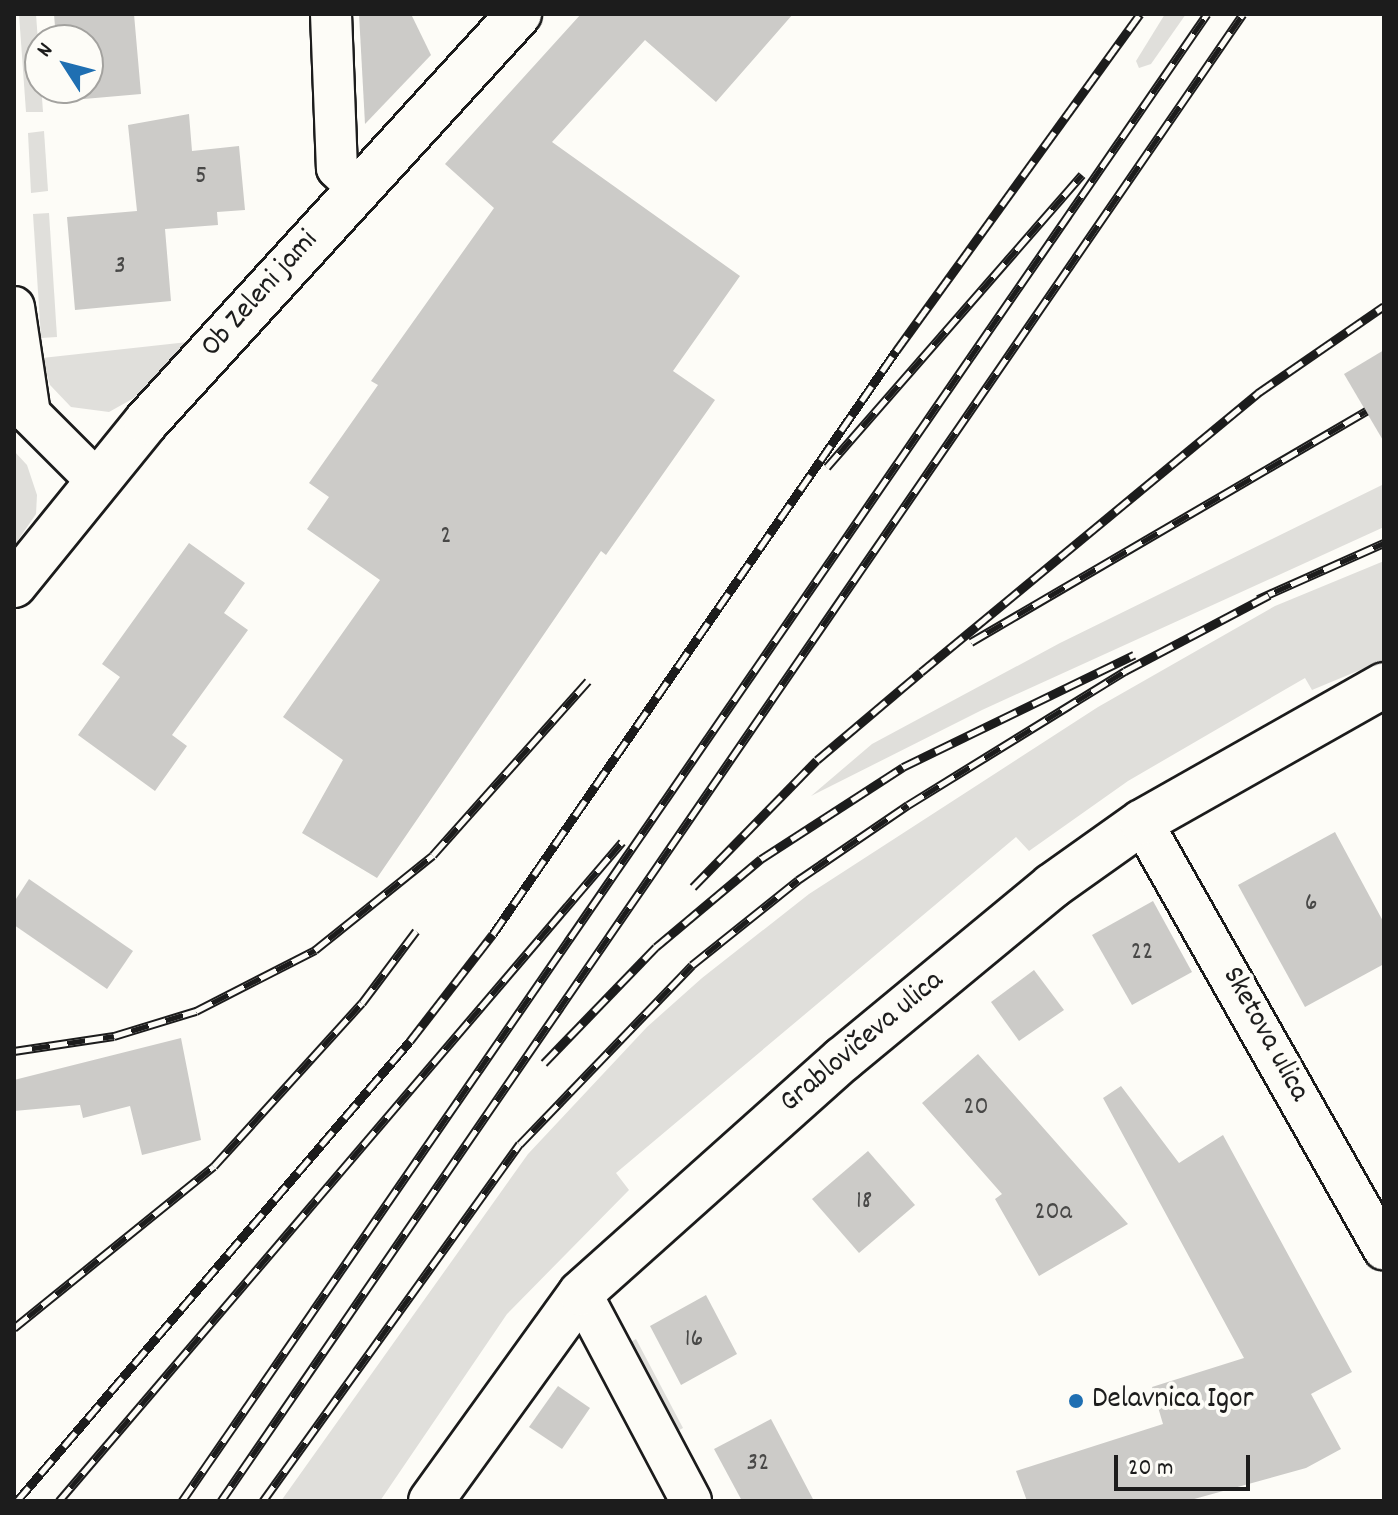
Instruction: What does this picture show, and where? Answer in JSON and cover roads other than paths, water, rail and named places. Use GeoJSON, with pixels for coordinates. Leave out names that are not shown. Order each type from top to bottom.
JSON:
{"type":"FeatureCollection","features":[{"type":"Feature","properties":{"kind":"street"},"geometry":{"type":"LineString","coordinates":[[331,14],[337,168],[358,188]]}},
{"type":"Feature","properties":{"kind":"street","name":"Ob Zeleni jami"},"geometry":{"type":"LineString","coordinates":[[14,585],[96,480],[519,14]]}},
{"type":"Feature","properties":{"kind":"street"},"geometry":{"type":"LineString","coordinates":[[14,307],[30,414],[96,480]]}},
{"type":"Feature","properties":{"kind":"street","name":"Grablovičeva ulica"},"geometry":{"type":"LineString","coordinates":[[431,1501],[581,1293],[942,975],[1142,822],[1217,774],[1384,685]]}},
{"type":"Feature","properties":{"kind":"street","name":"Sketova ulica"},"geometry":{"type":"LineString","coordinates":[[1142,822],[1384,1249]]}},
{"type":"Feature","properties":{"kind":"street"},"geometry":{"type":"LineString","coordinates":[[581,1293],[691,1501]]}},
{"type":"Feature","properties":{"kind":"railway"},"geometry":{"type":"LineString","coordinates":[[17,1501],[410,1041],[493,934],[896,351],[1140,14]]}},
{"type":"Feature","properties":{"kind":"railway"},"geometry":{"type":"LineString","coordinates":[[182,1501],[1207,14]]}},
{"type":"Feature","properties":{"kind":"railway"},"geometry":{"type":"LineString","coordinates":[[221,1501],[1243,14]]}},
{"type":"Feature","properties":{"kind":"railway"},"geometry":{"type":"LineString","coordinates":[[827,467],[1082,175]]}},
{"type":"Feature","properties":{"kind":"railway"},"geometry":{"type":"LineString","coordinates":[[693,887],[817,760],[921,672],[1258,393],[1384,306]]}},
{"type":"Feature","properties":{"kind":"railway"},"geometry":{"type":"LineString","coordinates":[[971,642],[1366,411]]}},
{"type":"Feature","properties":{"kind":"railway"},"geometry":{"type":"LineString","coordinates":[[1258,599],[1384,543]]}},
{"type":"Feature","properties":{"kind":"railway"},"geometry":{"type":"LineString","coordinates":[[263,1501],[520,1144],[692,965],[798,880],[908,805],[1125,671],[1269,595]]}},
{"type":"Feature","properties":{"kind":"railway"},"geometry":{"type":"LineString","coordinates":[[544,1063],[656,947],[761,859],[903,767],[1134,655]]}},
{"type":"Feature","properties":{"kind":"railway"},"geometry":{"type":"LineString","coordinates":[[14,1051],[114,1036],[196,1011],[315,950],[433,855],[588,681]]}},
{"type":"Feature","properties":{"kind":"railway"},"geometry":{"type":"LineString","coordinates":[[59,1501],[622,842]]}},
{"type":"Feature","properties":{"kind":"railway"},"geometry":{"type":"LineString","coordinates":[[14,1328],[214,1166],[362,1003],[416,931]]}},
{"type":"Feature","properties":{"kind":"place","name":"Delavnica Igor"},"geometry":{"type":"Point","coordinates":[1076,1401]}}]}
